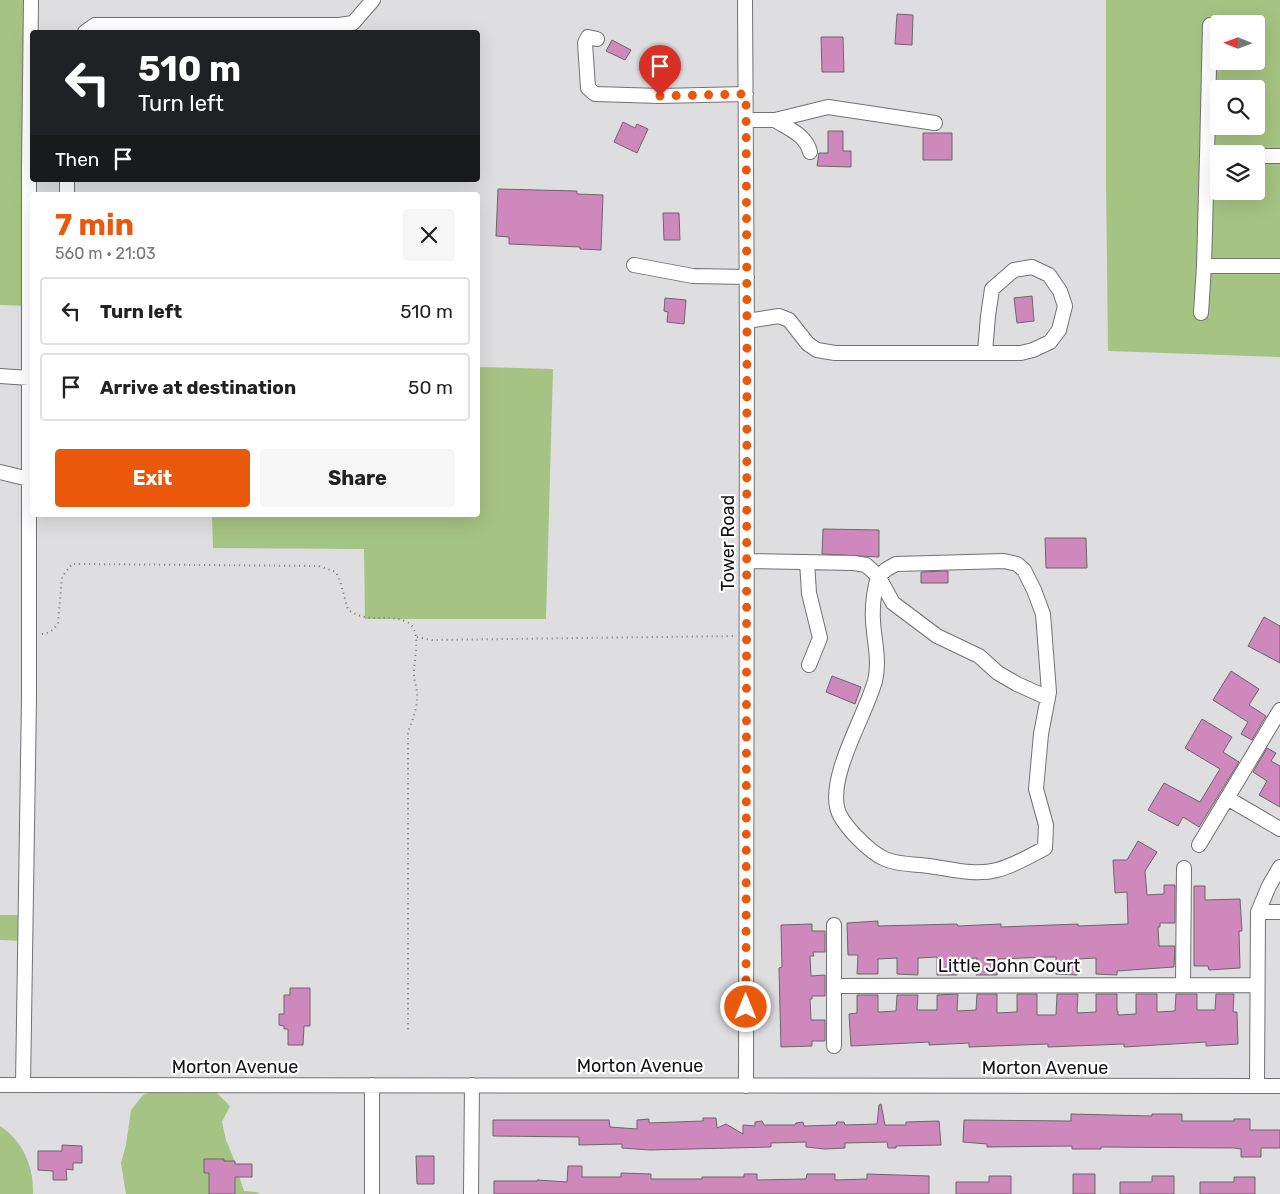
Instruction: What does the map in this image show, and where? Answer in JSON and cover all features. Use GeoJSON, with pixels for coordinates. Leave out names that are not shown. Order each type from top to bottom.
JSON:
{"type":"FeatureCollection","features":[{"type":"Feature","properties":{"kind":"street"},"geometry":{"type":"LineString","coordinates":[[32,0],[32,30]]}},
{"type":"Feature","properties":{"kind":"street"},"geometry":{"type":"LineString","coordinates":[[88,30],[95,25],[112,24],[338,25],[353,23],[373,0]]}},
{"type":"Feature","properties":{"kind":"street","name":"Tower Road"},"geometry":{"type":"LineString","coordinates":[[745,0],[747,277],[746,1086]]}},
{"type":"Feature","properties":{"kind":"street"},"geometry":{"type":"LineString","coordinates":[[597,39],[588,37],[585,43],[588,88],[595,94],[660,96],[746,94]]}},
{"type":"Feature","properties":{"kind":"street"},"geometry":{"type":"LineString","coordinates":[[1211,70],[1213,145]]}},
{"type":"Feature","properties":{"kind":"street"},"geometry":{"type":"LineString","coordinates":[[746,120],[775,120],[828,108],[935,123]]}},
{"type":"Feature","properties":{"kind":"street"},"geometry":{"type":"LineString","coordinates":[[775,120],[805,139],[810,152]]}},
{"type":"Feature","properties":{"kind":"street"},"geometry":{"type":"LineString","coordinates":[[1265,156],[1280,156]]}},
{"type":"Feature","properties":{"kind":"street"},"geometry":{"type":"LineString","coordinates":[[1201,313],[1210,193]]}},
{"type":"Feature","properties":{"kind":"street"},"geometry":{"type":"LineString","coordinates":[[634,265],[693,276],[747,277]]}},
{"type":"Feature","properties":{"kind":"street"},"geometry":{"type":"LineString","coordinates":[[1204,266],[1280,266]]}},
{"type":"Feature","properties":{"kind":"street"},"geometry":{"type":"LineString","coordinates":[[747,321],[779,316],[789,320],[808,344],[817,350],[835,353],[1021,353],[1050,342],[1059,330],[1065,306],[1060,291],[1049,275],[1032,267],[1014,270],[992,289],[985,352]]}},
{"type":"Feature","properties":{"kind":"street"},"geometry":{"type":"LineString","coordinates":[[23,1085],[27,877],[30,362]]}},
{"type":"Feature","properties":{"kind":"street"},"geometry":{"type":"LineString","coordinates":[[0,376],[29,378]]}},
{"type":"Feature","properties":{"kind":"street"},"geometry":{"type":"LineString","coordinates":[[0,472],[29,479]]}},
{"type":"Feature","properties":{"kind":"street"},"geometry":{"type":"LineString","coordinates":[[747,561],[866,565],[878,576],[893,603],[937,636],[979,656],[998,673],[1048,698]]}},
{"type":"Feature","properties":{"kind":"street"},"geometry":{"type":"LineString","coordinates":[[1004,561],[1017,564],[1024,570],[1043,614],[1049,692],[1041,734],[1036,789],[1046,825],[1047,837],[1045,848],[998,870],[988,872],[972,872],[926,865],[908,865],[884,859],[875,853],[852,831],[840,816],[836,799],[843,761],[875,680],[877,655],[872,600],[878,576],[896,564],[912,563],[1004,561]]}},
{"type":"Feature","properties":{"kind":"street"},"geometry":{"type":"LineString","coordinates":[[807,562],[809,593],[820,638],[810,665]]}},
{"type":"Feature","properties":{"kind":"street"},"geometry":{"type":"LineString","coordinates":[[1199,845],[1280,710]]}},
{"type":"Feature","properties":{"kind":"street"},"geometry":{"type":"LineString","coordinates":[[1227,798],[1280,829]]}},
{"type":"Feature","properties":{"kind":"street"},"geometry":{"type":"LineString","coordinates":[[1257,1086],[1258,912],[1269,886],[1280,867]]}},
{"type":"Feature","properties":{"kind":"street"},"geometry":{"type":"LineString","coordinates":[[1183,984],[1184,868]]}},
{"type":"Feature","properties":{"kind":"street"},"geometry":{"type":"LineString","coordinates":[[1258,912],[1280,912]]}},
{"type":"Feature","properties":{"kind":"street"},"geometry":{"type":"LineString","coordinates":[[834,925],[834,1046]]}},
{"type":"Feature","properties":{"kind":"street","name":"Little John Court"},"geometry":{"type":"LineString","coordinates":[[834,986],[1257,985]]}},
{"type":"Feature","properties":{"kind":"street","name":"Morton Avenue"},"geometry":{"type":"LineString","coordinates":[[0,1085],[1280,1086]]}},
{"type":"Feature","properties":{"kind":"street"},"geometry":{"type":"LineString","coordinates":[[372,1085],[372,1194]]}},
{"type":"Feature","properties":{"kind":"street"},"geometry":{"type":"LineString","coordinates":[[471,1194],[472,1085]]}},
{"type":"Feature","properties":{"kind":"path"},"geometry":{"type":"LineString","coordinates":[[29,633],[49,633],[55,628],[60,613],[60,585],[62,577],[72,564],[319,566],[336,572],[348,610],[359,617],[407,621],[413,628],[416,637],[414,674],[417,697],[408,732],[408,1032]]}},
{"type":"Feature","properties":{"kind":"path"},"geometry":{"type":"LineString","coordinates":[[416,637],[432,640],[747,636]]}},
{"type":"Feature","properties":{"kind":"green space"},"geometry":{"type":"Polygon","coordinates":[[[0,0],[34,0],[34,30],[30,30],[30,182],[32,182],[30,306],[0,305],[0,0]]]}},
{"type":"Feature","properties":{"kind":"green space"},"geometry":{"type":"Polygon","coordinates":[[[1106,0],[1280,0],[1280,357],[1108,351],[1106,0]]]}},
{"type":"Feature","properties":{"kind":"green space"},"geometry":{"type":"Polygon","coordinates":[[[480,367],[553,369],[546,619],[365,619],[364,549],[213,548],[212,517],[480,517],[480,367]]]}},
{"type":"Feature","properties":{"kind":"green space"},"geometry":{"type":"Polygon","coordinates":[[[0,915],[27,915],[26,941],[0,940],[0,915]]]}},
{"type":"Feature","properties":{"kind":"green space"},"geometry":{"type":"Polygon","coordinates":[[[161,1089],[217,1093],[230,1106],[222,1122],[226,1140],[244,1191],[260,1194],[126,1194],[121,1163],[126,1145],[131,1110],[143,1095],[161,1089]]]}},
{"type":"Feature","properties":{"kind":"green space"},"geometry":{"type":"Polygon","coordinates":[[[0,1126],[15,1139],[26,1156],[32,1174],[33,1194],[0,1194],[0,1126]]]}},
{"type":"Feature","properties":{"kind":"building"},"geometry":{"type":"Polygon","coordinates":[[[897,14],[913,15],[912,45],[895,44],[897,14]]]}},
{"type":"Feature","properties":{"kind":"building"},"geometry":{"type":"Polygon","coordinates":[[[821,37],[843,37],[844,72],[822,72],[821,37]]]}},
{"type":"Feature","properties":{"kind":"building"},"geometry":{"type":"Polygon","coordinates":[[[612,40],[631,50],[625,60],[606,51],[612,40]]]}},
{"type":"Feature","properties":{"kind":"building"},"geometry":{"type":"Polygon","coordinates":[[[623,122],[635,128],[637,124],[648,129],[637,153],[614,142],[623,122]]]}},
{"type":"Feature","properties":{"kind":"building"},"geometry":{"type":"Polygon","coordinates":[[[828,131],[843,131],[843,151],[851,151],[851,167],[817,166],[819,153],[828,153],[828,131]]]}},
{"type":"Feature","properties":{"kind":"building"},"geometry":{"type":"Polygon","coordinates":[[[923,133],[952,133],[952,160],[923,160],[923,133]]]}},
{"type":"Feature","properties":{"kind":"building"},"geometry":{"type":"Polygon","coordinates":[[[498,189],[577,191],[577,194],[603,195],[601,250],[580,249],[580,247],[509,244],[509,237],[496,236],[498,189]]]}},
{"type":"Feature","properties":{"kind":"building"},"geometry":{"type":"Polygon","coordinates":[[[663,213],[679,213],[680,240],[664,240],[663,213]]]}},
{"type":"Feature","properties":{"kind":"building"},"geometry":{"type":"Polygon","coordinates":[[[1032,296],[1034,321],[1017,323],[1014,298],[1032,296]]]}},
{"type":"Feature","properties":{"kind":"building"},"geometry":{"type":"Polygon","coordinates":[[[665,298],[686,300],[684,324],[667,322],[668,312],[664,311],[665,298]]]}},
{"type":"Feature","properties":{"kind":"building"},"geometry":{"type":"Polygon","coordinates":[[[823,529],[879,530],[879,557],[822,554],[823,529]]]}},
{"type":"Feature","properties":{"kind":"building"},"geometry":{"type":"Polygon","coordinates":[[[1045,538],[1086,538],[1087,568],[1046,568],[1045,538]]]}},
{"type":"Feature","properties":{"kind":"building"},"geometry":{"type":"Polygon","coordinates":[[[948,571],[948,583],[921,583],[921,572],[948,571]]]}},
{"type":"Feature","properties":{"kind":"building"},"geometry":{"type":"Polygon","coordinates":[[[1264,617],[1280,626],[1280,663],[1248,646],[1264,617]]]}},
{"type":"Feature","properties":{"kind":"building"},"geometry":{"type":"Polygon","coordinates":[[[1231,671],[1259,689],[1249,705],[1266,716],[1252,740],[1241,734],[1248,722],[1213,700],[1231,671]]]}},
{"type":"Feature","properties":{"kind":"building"},"geometry":{"type":"Polygon","coordinates":[[[832,676],[861,687],[855,704],[826,692],[832,676]]]}},
{"type":"Feature","properties":{"kind":"building"},"geometry":{"type":"Polygon","coordinates":[[[1202,719],[1232,737],[1223,752],[1239,762],[1199,827],[1183,817],[1178,826],[1148,810],[1164,783],[1200,802],[1220,769],[1185,748],[1202,719]]]}},
{"type":"Feature","properties":{"kind":"building"},"geometry":{"type":"Polygon","coordinates":[[[1267,748],[1276,753],[1271,761],[1280,766],[1280,807],[1259,795],[1267,781],[1253,772],[1267,748]]]}},
{"type":"Feature","properties":{"kind":"building"},"geometry":{"type":"Polygon","coordinates":[[[1138,841],[1157,852],[1145,871],[1147,895],[1164,894],[1164,885],[1175,885],[1175,923],[1160,923],[1160,927],[1158,927],[1159,946],[1175,946],[1174,967],[1117,971],[1117,975],[1096,974],[1096,958],[1078,959],[1077,975],[1056,974],[1056,957],[998,959],[997,975],[976,975],[977,958],[958,959],[957,975],[937,975],[937,957],[918,958],[918,975],[897,974],[897,958],[878,959],[878,974],[857,974],[858,955],[848,955],[847,923],[878,921],[878,926],[1001,924],[1001,927],[1128,924],[1127,892],[1115,893],[1113,860],[1127,860],[1138,841]]]}},
{"type":"Feature","properties":{"kind":"building"},"geometry":{"type":"Polygon","coordinates":[[[1194,886],[1205,886],[1205,900],[1240,899],[1242,931],[1239,931],[1240,968],[1209,970],[1208,966],[1194,966],[1194,886]]]}},
{"type":"Feature","properties":{"kind":"building"},"geometry":{"type":"Polygon","coordinates":[[[812,924],[812,931],[825,931],[825,952],[813,952],[814,956],[810,956],[811,976],[825,975],[825,996],[812,996],[812,999],[810,999],[811,1020],[825,1020],[825,1041],[812,1041],[812,1046],[781,1047],[779,968],[782,967],[781,925],[812,924]]]}},
{"type":"Feature","properties":{"kind":"building"},"geometry":{"type":"Polygon","coordinates":[[[290,988],[310,988],[310,1026],[304,1026],[303,1045],[288,1045],[288,1029],[284,1029],[284,1026],[279,1025],[279,1014],[284,1014],[284,995],[290,995],[290,988]]]}},
{"type":"Feature","properties":{"kind":"building"},"geometry":{"type":"Polygon","coordinates":[[[958,994],[957,1011],[976,1010],[977,994],[997,994],[997,1013],[1017,1012],[1017,994],[1037,994],[1037,1015],[1056,1015],[1057,994],[1078,994],[1077,1013],[1096,1012],[1096,994],[1117,994],[1118,1015],[1136,1014],[1136,994],[1157,994],[1157,1012],[1175,1011],[1176,994],[1197,994],[1197,1010],[1215,1010],[1216,994],[1234,994],[1233,1012],[1237,1012],[1238,1044],[1206,1046],[1206,1042],[1124,1047],[1124,1044],[1048,1047],[1048,1044],[969,1047],[969,1043],[929,1045],[929,1042],[851,1046],[849,1014],[857,1013],[857,995],[878,995],[878,1012],[896,1011],[897,995],[918,995],[917,1010],[937,1010],[937,995],[958,994]]]}},
{"type":"Feature","properties":{"kind":"building"},"geometry":{"type":"Polygon","coordinates":[[[881,1104],[885,1125],[906,1125],[906,1122],[939,1121],[941,1145],[896,1146],[896,1148],[888,1148],[887,1142],[845,1143],[845,1148],[825,1149],[806,1147],[806,1142],[771,1143],[771,1147],[650,1150],[622,1148],[622,1144],[579,1145],[579,1137],[493,1136],[493,1120],[609,1120],[610,1127],[637,1129],[637,1120],[649,1119],[649,1123],[703,1121],[703,1118],[716,1118],[717,1128],[726,1124],[743,1134],[743,1125],[755,1126],[755,1122],[762,1121],[764,1125],[795,1125],[796,1123],[803,1122],[804,1126],[836,1125],[837,1122],[844,1122],[845,1125],[877,1124],[879,1105],[881,1104]]]}},
{"type":"Feature","properties":{"kind":"building"},"geometry":{"type":"Polygon","coordinates":[[[1071,1114],[1152,1116],[1152,1114],[1182,1114],[1182,1121],[1234,1121],[1234,1119],[1250,1119],[1250,1130],[1280,1130],[1280,1148],[1261,1148],[1261,1157],[1241,1157],[1241,1149],[1234,1148],[1101,1147],[1101,1149],[1072,1149],[1072,1146],[987,1147],[987,1144],[963,1142],[964,1120],[1071,1121],[1071,1114]]]}},
{"type":"Feature","properties":{"kind":"building"},"geometry":{"type":"Polygon","coordinates":[[[62,1145],[82,1146],[82,1163],[73,1163],[73,1170],[66,1169],[67,1180],[53,1180],[53,1171],[38,1170],[38,1151],[62,1151],[62,1145]]]}},
{"type":"Feature","properties":{"kind":"building"},"geometry":{"type":"Polygon","coordinates":[[[416,1156],[434,1156],[434,1184],[417,1184],[416,1156]]]}},
{"type":"Feature","properties":{"kind":"building"},"geometry":{"type":"Polygon","coordinates":[[[204,1159],[224,1159],[224,1161],[235,1161],[235,1164],[252,1164],[252,1177],[235,1177],[235,1194],[209,1194],[209,1173],[204,1173],[204,1159]]]}},
{"type":"Feature","properties":{"kind":"building"},"geometry":{"type":"Polygon","coordinates":[[[568,1166],[582,1166],[582,1177],[621,1177],[621,1173],[651,1174],[651,1179],[744,1177],[744,1174],[757,1174],[757,1180],[806,1179],[807,1174],[835,1174],[835,1180],[867,1179],[867,1174],[929,1176],[929,1194],[494,1194],[494,1181],[537,1180],[567,1182],[568,1166]]]}},
{"type":"Feature","properties":{"kind":"building"},"geometry":{"type":"Polygon","coordinates":[[[1073,1174],[1095,1174],[1095,1194],[1073,1194],[1073,1174]]]}},
{"type":"Feature","properties":{"kind":"building"},"geometry":{"type":"Polygon","coordinates":[[[989,1176],[1011,1176],[1011,1194],[956,1194],[956,1182],[989,1182],[989,1176]]]}},
{"type":"Feature","properties":{"kind":"building"},"geometry":{"type":"Polygon","coordinates":[[[1152,1176],[1174,1176],[1174,1194],[1120,1194],[1120,1182],[1152,1182],[1152,1176]]]}},
{"type":"Feature","properties":{"kind":"building"},"geometry":{"type":"Polygon","coordinates":[[[1234,1177],[1255,1177],[1255,1194],[1200,1194],[1200,1182],[1234,1182],[1234,1177]]]}},
{"type":"Feature","properties":{"kind":"route"},"geometry":{"type":"LineString","coordinates":[[660,96],[746,94],[746,1007]]}}]}
